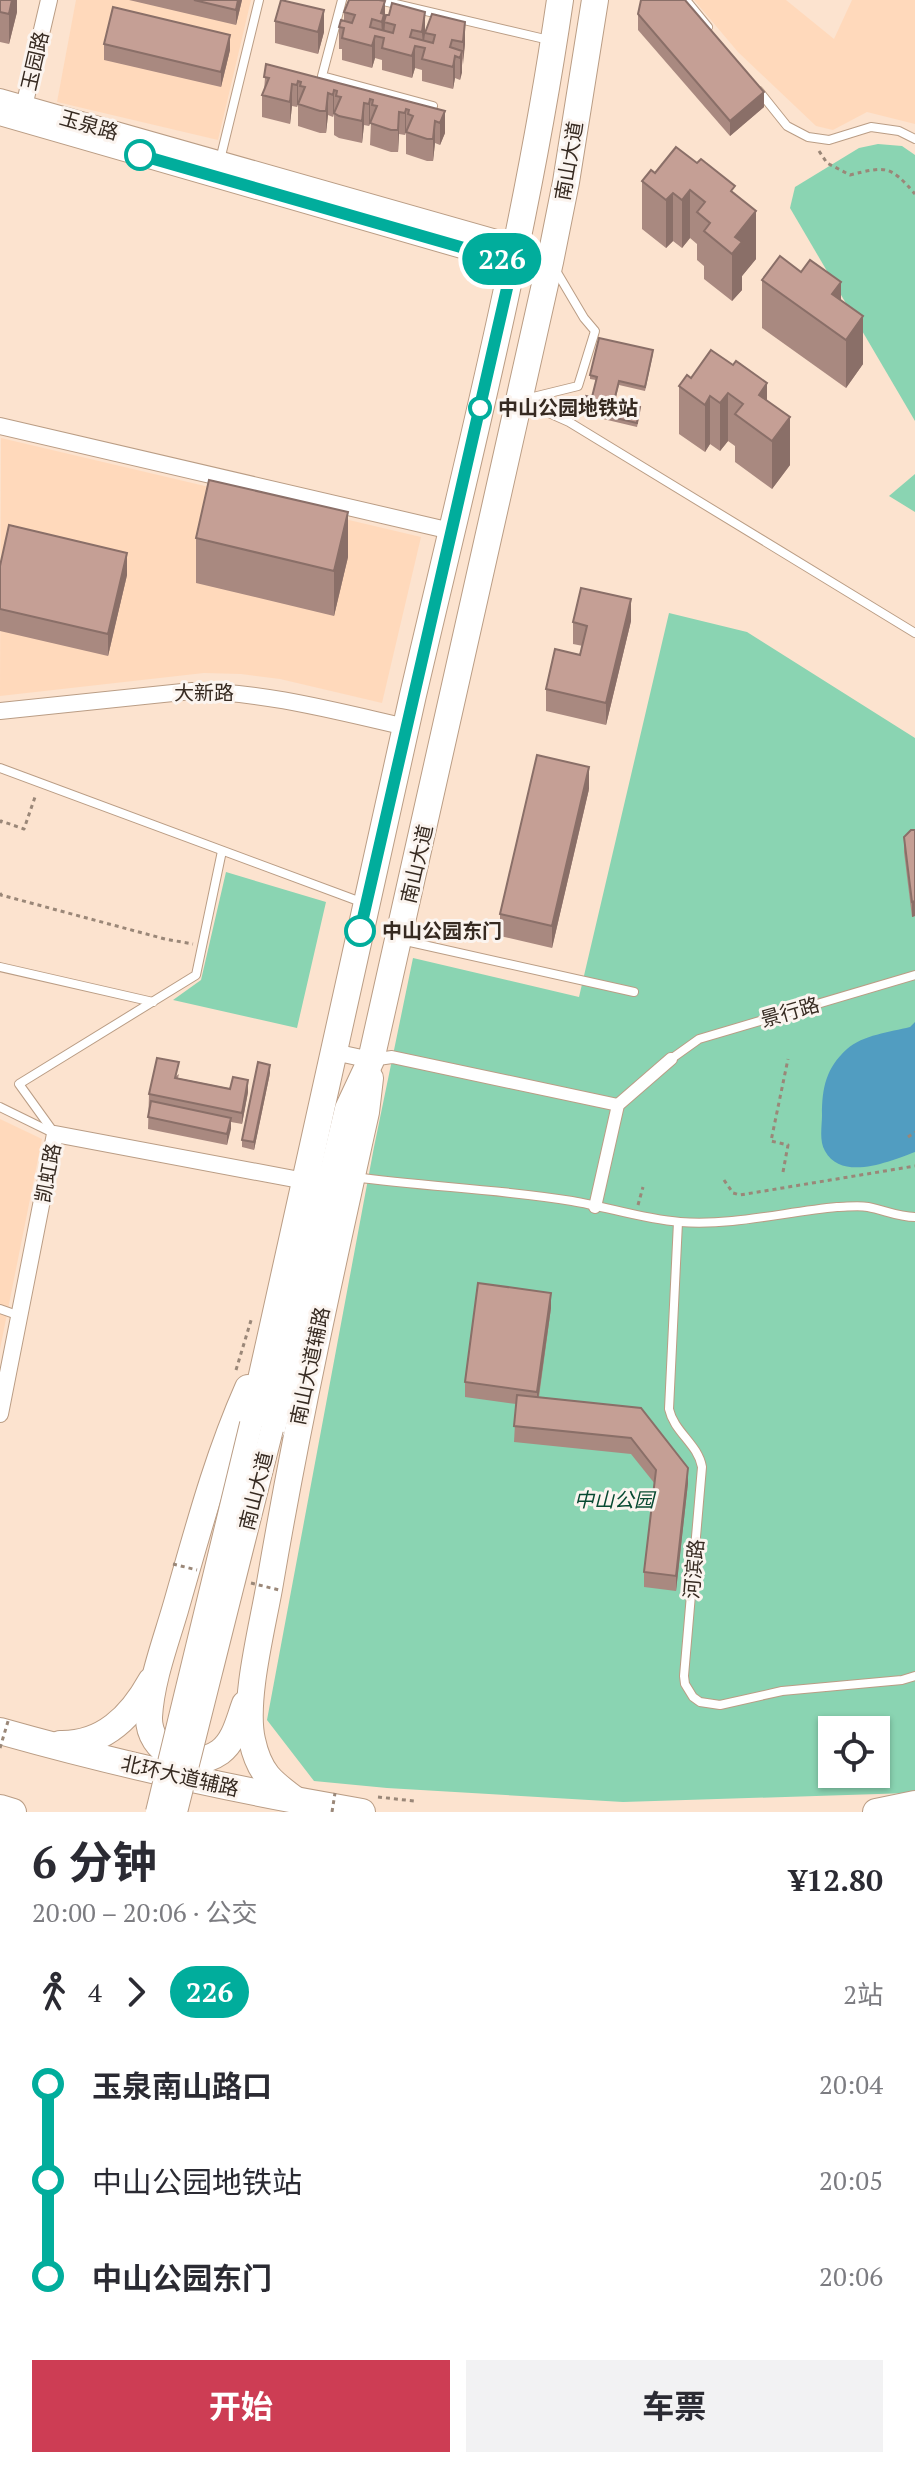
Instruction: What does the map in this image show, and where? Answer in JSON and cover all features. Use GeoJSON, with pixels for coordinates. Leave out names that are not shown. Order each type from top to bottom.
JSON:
{"type":"FeatureCollection","features":[{"type":"Feature","properties":{"kind":"main road","name":"南山大道"},"geometry":{"type":"LineString","coordinates":[[282,1338],[305,1181],[365,904],[515,254],[560,0]]}},
{"type":"Feature","properties":{"kind":"main road","name":"南山大道"},"geometry":{"type":"LineString","coordinates":[[176,1812],[282,1338],[348,1109],[371,1060],[400,940],[550,262],[595,0]]}},
{"type":"Feature","properties":{"kind":"main road","name":"南山大道辅路"},"geometry":{"type":"LineString","coordinates":[[254,1674],[308,1370],[366,1112],[371,1060]]}},
{"type":"Feature","properties":{"kind":"main road"},"geometry":{"type":"LineString","coordinates":[[254,1674],[234,1735],[219,1753],[196,1760],[169,1755],[159,1747],[152,1736],[150,1705],[216,1468],[228,1433],[282,1338]]}},
{"type":"Feature","properties":{"kind":"main road","name":"南山大道"},"geometry":{"type":"LineString","coordinates":[[157,1812],[261,1426]]}},
{"type":"Feature","properties":{"kind":"main road"},"geometry":{"type":"LineString","coordinates":[[34,1741],[75,1744],[104,1734],[115,1727],[139,1701],[160,1664]]}},
{"type":"Feature","properties":{"kind":"main road"},"geometry":{"type":"LineString","coordinates":[[254,1674],[250,1715],[252,1738],[260,1765],[272,1783],[297,1801]]}},
{"type":"Feature","properties":{"kind":"main road","name":"北环大道辅路"},"geometry":{"type":"LineString","coordinates":[[5,1724],[34,1741],[143,1769],[362,1812]]}},
{"type":"Feature","properties":{"kind":"main road"},"geometry":{"type":"LineString","coordinates":[[876,1812],[915,1804]]}},
{"type":"Feature","properties":{"kind":"main road"},"geometry":{"type":"LineString","coordinates":[[0,1808],[13,1812]]}},
{"type":"Feature","properties":{"kind":"street","name":"玉园路"},"geometry":{"type":"LineString","coordinates":[[23,114],[49,0]]}},
{"type":"Feature","properties":{"kind":"street","name":"玉泉路"},"geometry":{"type":"LineString","coordinates":[[0,99],[23,114],[550,262]]}},
{"type":"Feature","properties":{"kind":"street","name":"玉泉路"},"geometry":{"type":"LineString","coordinates":[[0,115],[23,114]]}},
{"type":"Feature","properties":{"kind":"street"},"geometry":{"type":"LineString","coordinates":[[0,426],[451,531]]}},
{"type":"Feature","properties":{"kind":"street","name":"大新路"},"geometry":{"type":"LineString","coordinates":[[0,711],[192,691],[222,691],[287,700],[406,727]]}},
{"type":"Feature","properties":{"kind":"street"},"geometry":{"type":"LineString","coordinates":[[334,1052],[371,1060],[392,1057],[618,1105]]}},
{"type":"Feature","properties":{"kind":"street"},"geometry":{"type":"LineString","coordinates":[[595,1207],[618,1105],[671,1059]]}},
{"type":"Feature","properties":{"kind":"street","name":"凯虹路"},"geometry":{"type":"LineString","coordinates":[[0,1414],[55,1134],[305,1181]]}},
{"type":"Feature","properties":{"kind":"lane"},"geometry":{"type":"LineString","coordinates":[[218,169],[259,0]]}},
{"type":"Feature","properties":{"kind":"lane"},"geometry":{"type":"LineString","coordinates":[[342,0],[322,76],[433,106]]}},
{"type":"Feature","properties":{"kind":"lane"},"geometry":{"type":"LineString","coordinates":[[379,0],[554,41]]}},
{"type":"Feature","properties":{"kind":"lane"},"geometry":{"type":"LineString","coordinates":[[686,0],[714,34]]}},
{"type":"Feature","properties":{"kind":"lane"},"geometry":{"type":"LineString","coordinates":[[751,80],[787,126],[808,137],[829,140],[871,127],[899,131],[915,139]]}},
{"type":"Feature","properties":{"kind":"lane"},"geometry":{"type":"LineString","coordinates":[[520,400],[578,386],[595,331],[550,262]]}},
{"type":"Feature","properties":{"kind":"lane"},"geometry":{"type":"LineString","coordinates":[[520,400],[569,422],[915,633]]}},
{"type":"Feature","properties":{"kind":"lane"},"geometry":{"type":"LineString","coordinates":[[0,768],[365,904]]}},
{"type":"Feature","properties":{"kind":"lane"},"geometry":{"type":"LineString","coordinates":[[55,1134],[19,1084],[196,975],[222,851]]}},
{"type":"Feature","properties":{"kind":"lane"},"geometry":{"type":"LineString","coordinates":[[400,940],[634,992]]}},
{"type":"Feature","properties":{"kind":"lane"},"geometry":{"type":"LineString","coordinates":[[0,967],[153,1002]]}},
{"type":"Feature","properties":{"kind":"lane","name":"景行路"},"geometry":{"type":"LineString","coordinates":[[671,1059],[699,1039],[915,975]]}},
{"type":"Feature","properties":{"kind":"lane"},"geometry":{"type":"LineString","coordinates":[[0,1107],[55,1134]]}},
{"type":"Feature","properties":{"kind":"lane"},"geometry":{"type":"LineString","coordinates":[[352,1177],[575,1201],[635,1216],[678,1222],[734,1221],[865,1206],[915,1217]]}},
{"type":"Feature","properties":{"kind":"lane","name":"河滨路"},"geometry":{"type":"LineString","coordinates":[[678,1222],[669,1409],[673,1423],[698,1454],[702,1467],[684,1676],[688,1692],[700,1702],[720,1705],[782,1691],[902,1680],[915,1676]]}},
{"type":"Feature","properties":{"kind":"lane"},"geometry":{"type":"LineString","coordinates":[[0,1309],[20,1316]]}},
{"type":"Feature","properties":{"kind":"path"},"geometry":{"type":"LineString","coordinates":[[808,137],[827,163],[850,175],[881,167],[899,176],[915,194]]}},
{"type":"Feature","properties":{"kind":"path"},"geometry":{"type":"LineString","coordinates":[[0,823],[24,829],[40,783]]}},
{"type":"Feature","properties":{"kind":"path"},"geometry":{"type":"LineString","coordinates":[[0,893],[165,939],[201,945]]}},
{"type":"Feature","properties":{"kind":"path"},"geometry":{"type":"LineString","coordinates":[[783,1172],[788,1145],[771,1141],[788,1059]]}},
{"type":"Feature","properties":{"kind":"path"},"geometry":{"type":"LineString","coordinates":[[908,1137],[915,1132]]}},
{"type":"Feature","properties":{"kind":"path"},"geometry":{"type":"LineString","coordinates":[[724,1180],[733,1193],[740,1195],[915,1166]]}},
{"type":"Feature","properties":{"kind":"path"},"geometry":{"type":"LineString","coordinates":[[635,1216],[643,1187]]}},
{"type":"Feature","properties":{"kind":"path"},"geometry":{"type":"LineString","coordinates":[[236,1369],[253,1315]]}},
{"type":"Feature","properties":{"kind":"path"},"geometry":{"type":"LineString","coordinates":[[0,1748],[5,1724]]}},
{"type":"Feature","properties":{"kind":"path"},"geometry":{"type":"LineString","coordinates":[[332,1812],[335,1793]]}},
{"type":"Feature","properties":{"kind":"shaded area"},"geometry":{"type":"Polygon","coordinates":[[[76,0],[251,0],[218,140],[57,102],[76,0]]]}},
{"type":"Feature","properties":{"kind":"shaded area"},"geometry":{"type":"Polygon","coordinates":[[[694,0],[786,0],[834,39],[852,0],[915,0],[915,124],[867,112],[833,130],[816,126],[738,52],[694,0]]]}},
{"type":"Feature","properties":{"kind":"shaded area"},"geometry":{"type":"Polygon","coordinates":[[[1,438],[421,537],[382,703],[280,679],[204,673],[0,696],[1,438]]]}},
{"type":"Feature","properties":{"kind":"shaded area"},"geometry":{"type":"Polygon","coordinates":[[[0,1119],[42,1139],[0,1349],[0,1119]]]}},
{"type":"Feature","properties":{"kind":"green space"},"geometry":{"type":"Polygon","coordinates":[[[878,144],[902,146],[915,155],[915,421],[790,208],[795,187],[859,148],[878,144]]]}},
{"type":"Feature","properties":{"kind":"green space"},"geometry":{"type":"Polygon","coordinates":[[[915,474],[915,512],[889,496],[915,474]]]}},
{"type":"Feature","properties":{"kind":"green space","name":"中山公园"},"geometry":{"type":"Polygon","coordinates":[[[669,613],[747,632],[915,738],[915,1790],[909,1793],[623,1802],[314,1781],[267,1720],[374,1147],[413,958],[579,997],[669,613]]]}},
{"type":"Feature","properties":{"kind":"green space"},"geometry":{"type":"Polygon","coordinates":[[[226,872],[326,902],[297,1028],[173,1000],[201,980],[226,872]]]}},
{"type":"Feature","properties":{"kind":"water"},"geometry":{"type":"Polygon","coordinates":[[[915,1022],[915,1152],[867,1166],[843,1166],[825,1151],[821,1133],[824,1087],[830,1071],[847,1049],[861,1040],[910,1027],[915,1022]]]}},
{"type":"Feature","properties":{"kind":"building"},"geometry":{"type":"Polygon","coordinates":[[[0,0],[12,0],[9,14],[0,12],[0,0]]]}},
{"type":"Feature","properties":{"kind":"building"},"geometry":{"type":"Polygon","coordinates":[[[194,0],[238,0],[236,10],[194,0]]]}},
{"type":"Feature","properties":{"kind":"building"},"geometry":{"type":"Polygon","coordinates":[[[281,0],[324,10],[318,32],[275,21],[281,0]]]}},
{"type":"Feature","properties":{"kind":"building"},"geometry":{"type":"Polygon","coordinates":[[[349,0],[385,1],[382,22],[372,19],[370,27],[393,33],[395,25],[384,22],[392,3],[425,12],[422,32],[412,30],[410,37],[433,43],[435,35],[425,33],[432,14],[465,22],[463,42],[452,40],[450,47],[462,51],[460,58],[455,56],[453,67],[422,59],[425,48],[415,46],[412,56],[382,48],[384,38],[375,36],[372,46],[342,38],[344,28],[339,27],[341,20],[352,23],[355,15],[344,12],[349,0]]]}},
{"type":"Feature","properties":{"kind":"building"},"geometry":{"type":"Polygon","coordinates":[[[641,0],[685,0],[764,92],[730,121],[638,14],[641,0]]]}},
{"type":"Feature","properties":{"kind":"building"},"geometry":{"type":"Polygon","coordinates":[[[113,7],[230,35],[221,72],[104,44],[113,7]]]}},
{"type":"Feature","properties":{"kind":"building"},"geometry":{"type":"Polygon","coordinates":[[[266,64],[445,111],[440,123],[435,121],[433,139],[406,132],[413,116],[406,109],[405,113],[399,112],[398,130],[391,130],[370,123],[377,106],[372,105],[373,100],[370,99],[369,104],[364,103],[362,121],[334,113],[341,97],[336,96],[337,91],[334,90],[333,95],[328,93],[326,111],[298,104],[305,87],[300,86],[301,82],[298,81],[297,85],[292,84],[290,102],[262,95],[269,78],[264,77],[266,64]]]}},
{"type":"Feature","properties":{"kind":"building"},"geometry":{"type":"Polygon","coordinates":[[[676,147],[697,163],[701,159],[735,186],[731,191],[756,211],[735,237],[742,242],[732,254],[704,231],[710,223],[697,212],[705,202],[690,190],[682,200],[673,193],[666,200],[642,181],[651,170],[655,173],[676,147]]]}},
{"type":"Feature","properties":{"kind":"building"},"geometry":{"type":"Polygon","coordinates":[[[780,256],[801,272],[810,260],[841,282],[832,294],[863,316],[846,340],[762,280],[780,256]]]}},
{"type":"Feature","properties":{"kind":"building"},"geometry":{"type":"Polygon","coordinates":[[[599,338],[653,350],[645,387],[619,381],[614,401],[640,407],[637,423],[582,410],[586,396],[592,397],[597,377],[590,375],[599,338]]]}},
{"type":"Feature","properties":{"kind":"building"},"geometry":{"type":"Polygon","coordinates":[[[711,350],[733,365],[736,361],[767,383],[759,395],[790,417],[772,441],[735,414],[743,404],[728,393],[720,403],[710,396],[705,405],[679,386],[687,375],[691,378],[711,350]]]}},
{"type":"Feature","properties":{"kind":"building"},"geometry":{"type":"Polygon","coordinates":[[[209,480],[348,512],[334,571],[196,538],[209,480]]]}},
{"type":"Feature","properties":{"kind":"building"},"geometry":{"type":"Polygon","coordinates":[[[9,525],[127,553],[108,634],[0,609],[0,566],[9,525]]]}},
{"type":"Feature","properties":{"kind":"building"},"geometry":{"type":"Polygon","coordinates":[[[581,588],[631,599],[606,703],[546,689],[555,649],[580,655],[587,626],[573,622],[581,588]]]}},
{"type":"Feature","properties":{"kind":"building"},"geometry":{"type":"Polygon","coordinates":[[[537,755],[589,767],[552,926],[500,914],[537,755]]]}},
{"type":"Feature","properties":{"kind":"building"},"geometry":{"type":"Polygon","coordinates":[[[915,830],[915,901],[912,902],[904,837],[915,830]]]}},
{"type":"Feature","properties":{"kind":"building"},"geometry":{"type":"Polygon","coordinates":[[[157,1058],[179,1062],[175,1078],[230,1089],[233,1077],[248,1080],[242,1113],[149,1094],[157,1058]]]}},
{"type":"Feature","properties":{"kind":"building"},"geometry":{"type":"Polygon","coordinates":[[[258,1062],[270,1065],[254,1142],[242,1140],[258,1062]]]}},
{"type":"Feature","properties":{"kind":"building"},"geometry":{"type":"Polygon","coordinates":[[[151,1101],[231,1118],[227,1134],[148,1117],[151,1101]]]}},
{"type":"Feature","properties":{"kind":"building"},"geometry":{"type":"Polygon","coordinates":[[[478,1283],[551,1293],[537,1392],[465,1382],[478,1283]]]}},
{"type":"Feature","properties":{"kind":"building"},"geometry":{"type":"Polygon","coordinates":[[[517,1395],[641,1408],[688,1468],[676,1576],[644,1572],[656,1470],[631,1438],[514,1426],[517,1395]]]}},
{"type":"Feature","properties":{"kind":"bus line","name":"226"},"geometry":{"type":"LineString","coordinates":[[140,155],[513,262],[360,931]]}},
{"type":"Feature","properties":{"kind":"place","name":"中山公园地铁站"},"geometry":{"type":"Point","coordinates":[480,408]}},
{"type":"Feature","properties":{"kind":"place","name":"中山公园东门"},"geometry":{"type":"Point","coordinates":[360,931]}}]}
